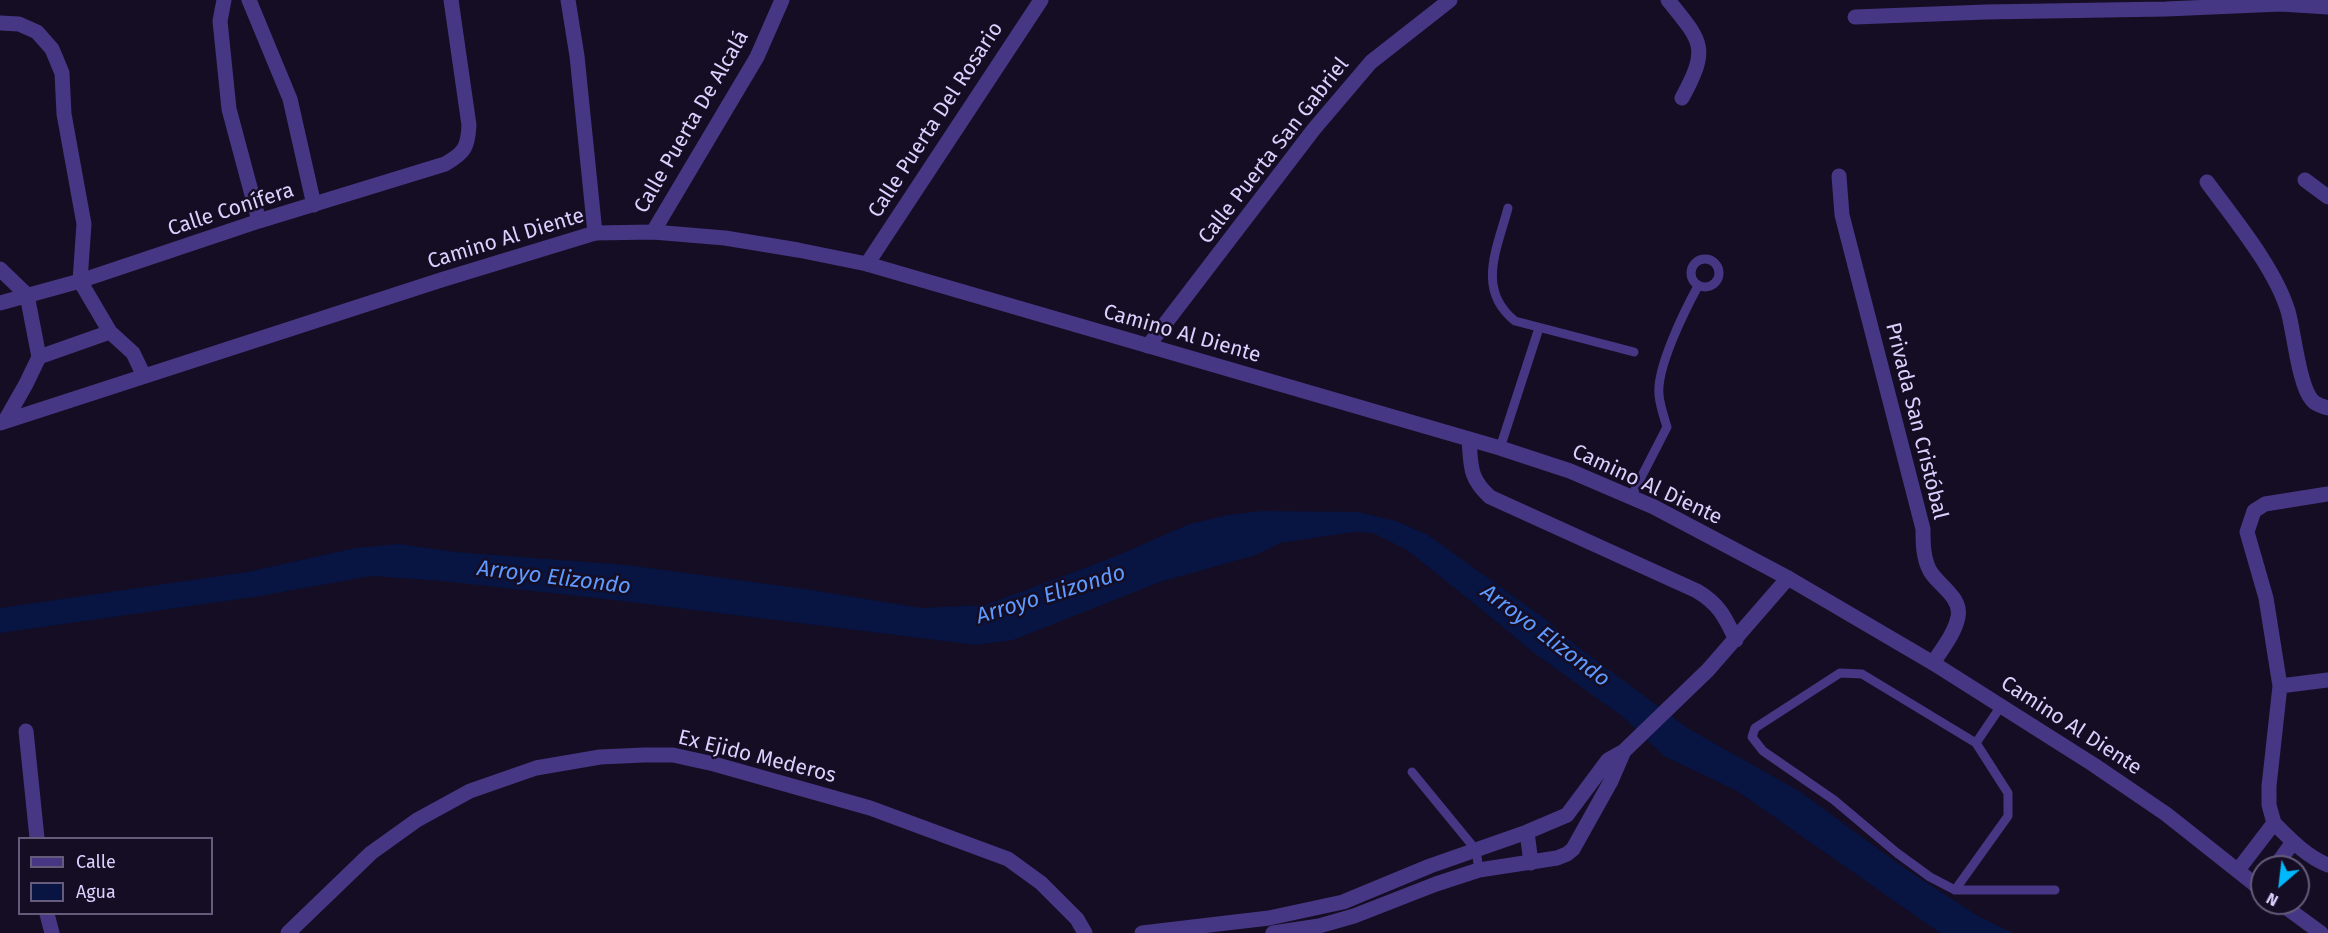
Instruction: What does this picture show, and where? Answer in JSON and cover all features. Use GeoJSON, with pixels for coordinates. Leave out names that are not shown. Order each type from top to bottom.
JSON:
{"type":"FeatureCollection","features":[{"type":"Feature","properties":{"kind":"street"},"geometry":{"type":"LineString","coordinates":[[224,0],[220,21],[229,109],[260,221]]}},
{"type":"Feature","properties":{"kind":"street"},"geometry":{"type":"LineString","coordinates":[[249,0],[290,99],[314,205]]}},
{"type":"Feature","properties":{"kind":"street","name":"Calle Conífera"},"geometry":{"type":"LineString","coordinates":[[0,303],[80,281],[260,221],[445,164],[459,156],[468,143],[469,125],[451,0]]}},
{"type":"Feature","properties":{"kind":"street"},"geometry":{"type":"LineString","coordinates":[[568,0],[577,56],[595,234]]}},
{"type":"Feature","properties":{"kind":"street","name":"Calle Puerta De Alcalá"},"geometry":{"type":"LineString","coordinates":[[653,232],[757,57],[782,0]]}},
{"type":"Feature","properties":{"kind":"street","name":"Calle Puerta Del Rosario"},"geometry":{"type":"LineString","coordinates":[[867,264],[1041,0]]}},
{"type":"Feature","properties":{"kind":"street","name":"Calle Puerta San Gabriel"},"geometry":{"type":"LineString","coordinates":[[1148,346],[1314,129],[1371,62],[1450,0]]}},
{"type":"Feature","properties":{"kind":"street"},"geometry":{"type":"LineString","coordinates":[[1668,0],[1694,32],[1698,49],[1697,70],[1682,98]]}},
{"type":"Feature","properties":{"kind":"street"},"geometry":{"type":"LineString","coordinates":[[1986,12],[2001,0]]}},
{"type":"Feature","properties":{"kind":"street"},"geometry":{"type":"LineString","coordinates":[[1855,17],[2166,9],[2283,2],[2328,7]]}},
{"type":"Feature","properties":{"kind":"street"},"geometry":{"type":"LineString","coordinates":[[0,22],[19,24],[37,32],[52,49],[62,73],[64,114],[84,224],[80,281],[110,332],[133,353],[144,376]]}},
{"type":"Feature","properties":{"kind":"street","name":"Privada San Cristóbal"},"geometry":{"type":"LineString","coordinates":[[1839,176],[1842,215],[1923,529],[1924,553],[1930,572],[1954,599],[1959,615],[1954,629],[1933,663]]}},
{"type":"Feature","properties":{"kind":"street"},"geometry":{"type":"LineString","coordinates":[[2305,180],[2328,197]]}},
{"type":"Feature","properties":{"kind":"street"},"geometry":{"type":"LineString","coordinates":[[2207,182],[2275,280],[2288,310],[2305,387],[2312,400],[2328,408]]}},
{"type":"Feature","properties":{"kind":"street","name":"Camino Al Diente"},"geometry":{"type":"LineString","coordinates":[[2,422],[441,280],[595,234],[653,232],[725,238],[867,264],[1500,448],[1570,471],[1654,507],[1788,578],[1933,663],[2094,765],[2166,814],[2250,879]]}},
{"type":"Feature","properties":{"kind":"street"},"geometry":{"type":"LineString","coordinates":[[0,269],[27,294],[39,357],[26,384],[2,422]]}},
{"type":"Feature","properties":{"kind":"street"},"geometry":{"type":"LineString","coordinates":[[39,357],[110,332]]}},
{"type":"Feature","properties":{"kind":"street"},"geometry":{"type":"LineString","coordinates":[[1469,439],[1471,473],[1478,486],[1490,497],[1713,600],[1725,616],[1736,640]]}},
{"type":"Feature","properties":{"kind":"street"},"geometry":{"type":"LineString","coordinates":[[2328,494],[2265,504],[2254,511],[2247,532],[2266,598],[2280,686],[2269,786],[2274,823],[2293,842],[2319,862],[2328,865]]}},
{"type":"Feature","properties":{"kind":"street"},"geometry":{"type":"LineString","coordinates":[[1271,928],[1567,815],[1608,760],[1628,746],[1687,690],[1736,640],[1788,578]]}},
{"type":"Feature","properties":{"kind":"street"},"geometry":{"type":"LineString","coordinates":[[2280,686],[2328,680]]}},
{"type":"Feature","properties":{"kind":"street"},"geometry":{"type":"LineString","coordinates":[[26,731],[37,837]]}},
{"type":"Feature","properties":{"kind":"street"},"geometry":{"type":"LineString","coordinates":[[1142,933],[1319,926],[1354,916],[1406,894],[1479,870],[1567,854],[1583,831],[1628,746]]}},
{"type":"Feature","properties":{"kind":"street","name":"Ex Ejido Mederos"},"geometry":{"type":"LineString","coordinates":[[288,933],[371,854],[417,820],[470,791],[536,768],[600,757],[644,754],[673,755],[714,764],[870,808],[1008,859],[1041,883],[1077,919],[1085,933]]}},
{"type":"Feature","properties":{"kind":"street"},"geometry":{"type":"LineString","coordinates":[[1567,815],[1583,831]]}},
{"type":"Feature","properties":{"kind":"street"},"geometry":{"type":"LineString","coordinates":[[2238,870],[2274,823]]}},
{"type":"Feature","properties":{"kind":"street"},"geometry":{"type":"LineString","coordinates":[[1527,832],[1531,862]]}},
{"type":"Feature","properties":{"kind":"street"},"geometry":{"type":"LineString","coordinates":[[2284,855],[2293,842]]}},
{"type":"Feature","properties":{"kind":"street"},"geometry":{"type":"LineString","coordinates":[[47,915],[52,933]]}},
{"type":"Feature","properties":{"kind":"street"},"geometry":{"type":"LineString","coordinates":[[2296,915],[2321,933]]}},
{"type":"Feature","properties":{"kind":"lane"},"geometry":{"type":"LineString","coordinates":[[1508,208],[1496,250],[1492,277],[1494,296],[1503,312],[1515,321],[1634,352]]}},
{"type":"Feature","properties":{"kind":"lane"},"geometry":{"type":"LineString","coordinates":[[1631,497],[1667,427],[1659,395],[1659,381],[1679,321],[1698,286]]}},
{"type":"Feature","properties":{"kind":"lane"},"geometry":{"type":"LineString","coordinates":[[1500,448],[1539,328]]}},
{"type":"Feature","properties":{"kind":"lane"},"geometry":{"type":"LineString","coordinates":[[1955,890],[2008,816],[2008,793],[1976,743],[1862,674],[1840,673],[1755,728],[1752,737],[1763,751],[1834,800],[1897,853],[1930,877],[1955,890],[2055,890]]}},
{"type":"Feature","properties":{"kind":"lane"},"geometry":{"type":"LineString","coordinates":[[1976,743],[2001,706]]}},
{"type":"Feature","properties":{"kind":"lane"},"geometry":{"type":"LineString","coordinates":[[1412,772],[1476,850],[1479,870]]}},
{"type":"Feature","properties":{"kind":"water","name":"Arroyo Elizondo"},"geometry":{"type":"Polygon","coordinates":[[[1261,511],[1358,512],[1396,521],[1428,535],[1548,621],[1578,647],[1689,729],[1799,791],[1903,867],[1978,916],[2013,933],[1940,933],[1737,791],[1664,756],[1623,717],[1530,650],[1407,550],[1373,533],[1353,532],[1280,543],[1256,555],[1160,582],[1013,640],[976,645],[614,600],[442,581],[371,576],[254,597],[0,633],[0,608],[247,572],[355,548],[399,544],[455,552],[627,565],[812,590],[921,608],[985,605],[1114,557],[1189,524],[1228,515],[1261,511]]]}}]}
